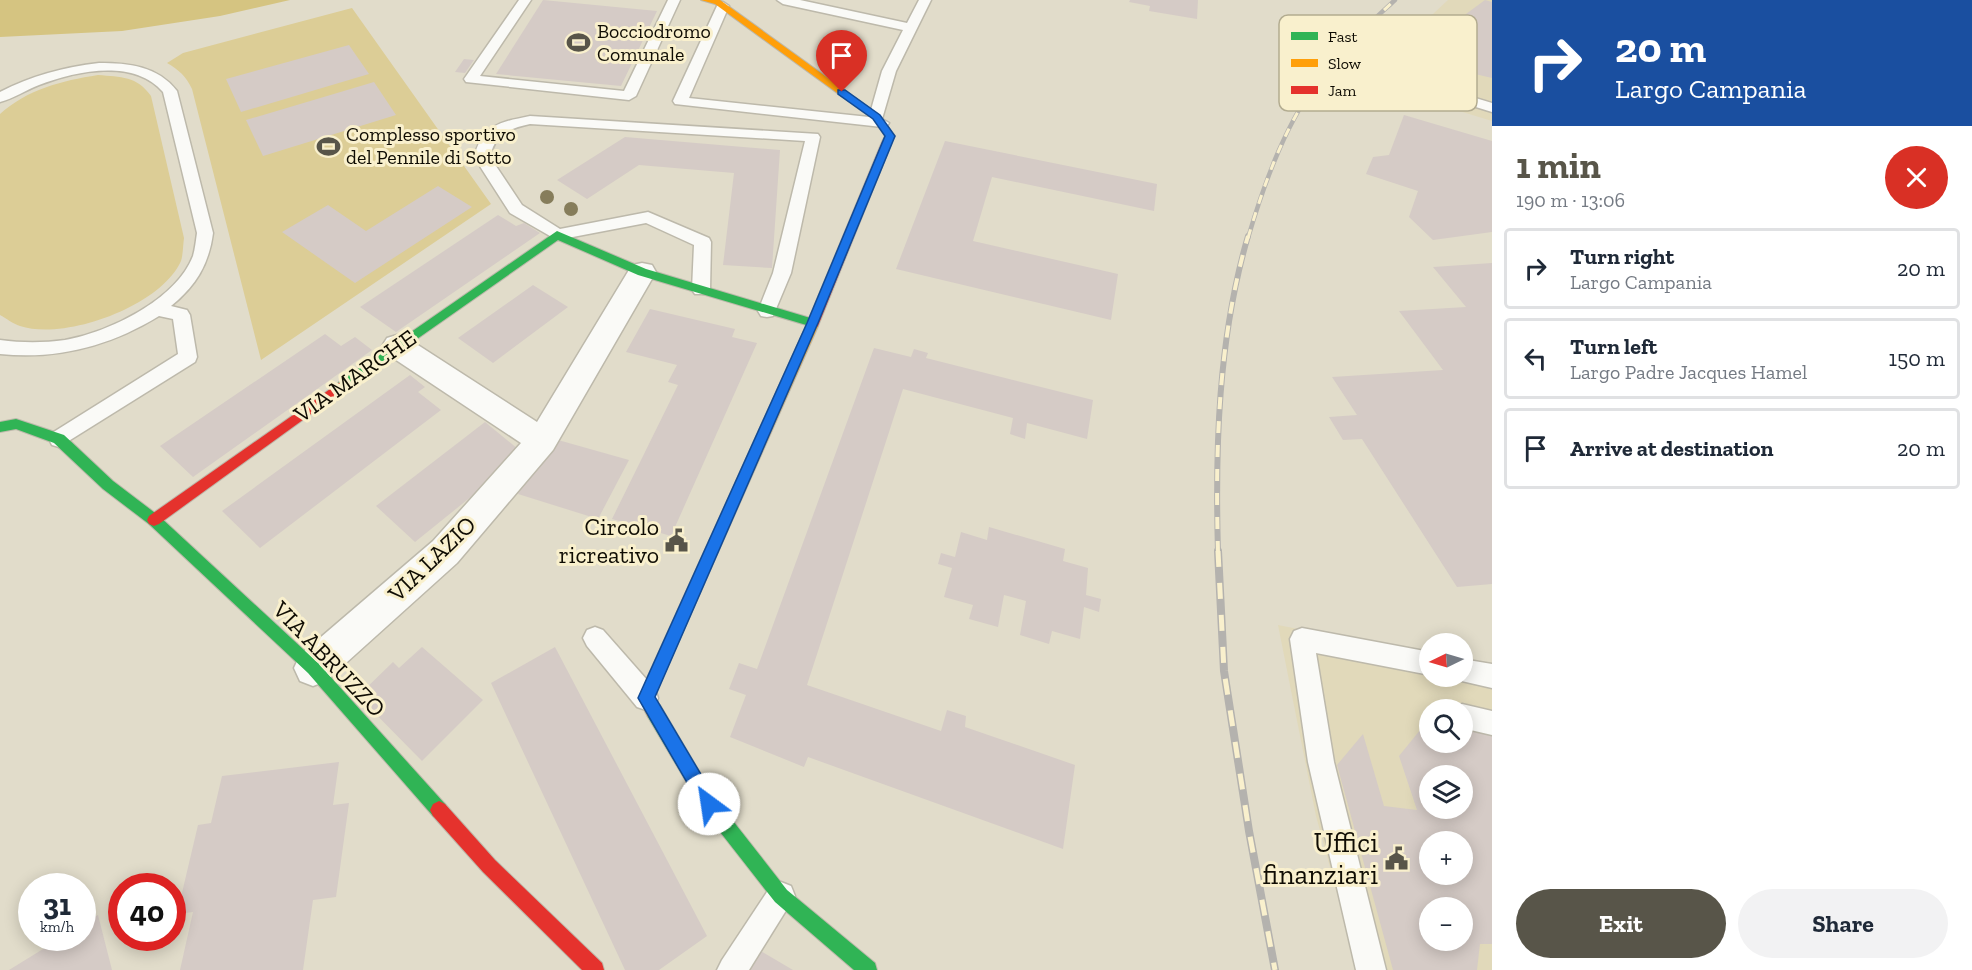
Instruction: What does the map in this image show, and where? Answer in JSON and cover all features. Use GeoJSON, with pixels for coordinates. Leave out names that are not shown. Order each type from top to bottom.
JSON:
{"type":"FeatureCollection","features":[{"type":"Feature","properties":{"kind":"street"},"geometry":{"type":"LineString","coordinates":[[705,0],[717,2],[723,6],[879,120],[890,136],[813,323],[646,698],[709,804],[781,896],[868,970]]}},
{"type":"Feature","properties":{"kind":"street"},"geometry":{"type":"LineString","coordinates":[[557,235],[642,272],[813,323]]}},
{"type":"Feature","properties":{"kind":"street","name":"VIA MARCHE"},"geometry":{"type":"LineString","coordinates":[[154,520],[557,235]]}},
{"type":"Feature","properties":{"kind":"street","name":"VIA LAZIO"},"geometry":{"type":"LineString","coordinates":[[313,668],[445,552],[542,441],[642,272]]}},
{"type":"Feature","properties":{"kind":"street"},"geometry":{"type":"LineString","coordinates":[[397,346],[542,441]]}},
{"type":"Feature","properties":{"kind":"street","name":"VIA ABRUZZO"},"geometry":{"type":"LineString","coordinates":[[0,427],[16,424],[59,438],[108,485],[154,520],[313,668],[489,866],[595,970]]}},
{"type":"Feature","properties":{"kind":"lane"},"geometry":{"type":"LineString","coordinates":[[525,0],[471,79],[629,96],[675,0]]}},
{"type":"Feature","properties":{"kind":"lane"},"geometry":{"type":"LineString","coordinates":[[783,0],[910,28]]}},
{"type":"Feature","properties":{"kind":"lane"},"geometry":{"type":"LineString","coordinates":[[723,6],[680,102],[879,120],[889,71],[925,0]]}},
{"type":"Feature","properties":{"kind":"lane"},"geometry":{"type":"LineString","coordinates":[[0,98],[45,78],[78,70],[110,67],[138,70],[159,78],[170,91],[206,232],[203,256],[187,283],[157,309],[116,331],[70,346],[25,351],[0,347]]}},
{"type":"Feature","properties":{"kind":"lane"},"geometry":{"type":"LineString","coordinates":[[1477,103],[1492,108]]}},
{"type":"Feature","properties":{"kind":"lane"},"geometry":{"type":"LineString","coordinates":[[557,235],[516,209],[482,157],[484,142],[498,128],[530,120],[813,137],[782,273],[767,311]]}},
{"type":"Feature","properties":{"kind":"lane","name":"VIA MARCHE"},"geometry":{"type":"LineString","coordinates":[[557,235],[648,217],[703,242],[701,290]]}},
{"type":"Feature","properties":{"kind":"lane"},"geometry":{"type":"LineString","coordinates":[[59,438],[189,357],[181,315],[157,309]]}},
{"type":"Feature","properties":{"kind":"lane"},"geometry":{"type":"LineString","coordinates":[[596,638],[646,698]]}},
{"type":"Feature","properties":{"kind":"lane"},"geometry":{"type":"LineString","coordinates":[[1371,970],[1321,762],[1302,639],[1419,662]]}},
{"type":"Feature","properties":{"kind":"lane"},"geometry":{"type":"LineString","coordinates":[[1473,673],[1492,676]]}},
{"type":"Feature","properties":{"kind":"lane"},"geometry":{"type":"LineString","coordinates":[[1473,719],[1492,723]]}},
{"type":"Feature","properties":{"kind":"lane"},"geometry":{"type":"LineString","coordinates":[[732,970],[781,896]]}},
{"type":"Feature","properties":{"kind":"shaded area"},"geometry":{"type":"Polygon","coordinates":[[[0,0],[290,0],[220,16],[122,31],[0,37],[0,0]]]}},
{"type":"Feature","properties":{"kind":"shaded area"},"geometry":{"type":"Polygon","coordinates":[[[1448,0],[1492,0],[1492,121],[1459,111],[1477,111],[1477,15],[1432,15],[1448,0]]]}},
{"type":"Feature","properties":{"kind":"shaded area","name":"Complesso sportivo del Pennile di Sotto"},"geometry":{"type":"Polygon","coordinates":[[[352,8],[491,204],[261,360],[192,89],[182,74],[167,63],[183,53],[352,8]]]}},
{"type":"Feature","properties":{"kind":"shaded area"},"geometry":{"type":"Polygon","coordinates":[[[98,75],[121,77],[134,81],[146,89],[151,96],[184,238],[181,261],[170,277],[154,292],[110,316],[85,324],[61,328],[39,329],[20,326],[0,315],[0,114],[22,98],[46,87],[98,75]]]}},
{"type":"Feature","properties":{"kind":"shaded area"},"geometry":{"type":"Polygon","coordinates":[[[1278,625],[1419,653],[1419,687],[1473,687],[1473,673],[1492,668],[1492,970],[1358,970],[1316,816],[1278,625]]]}},
{"type":"Feature","properties":{"kind":"building","name":"Bocciodromo Comunale"},"geometry":{"type":"Polygon","coordinates":[[[543,0],[657,11],[621,86],[496,74],[543,0]]]}},
{"type":"Feature","properties":{"kind":"building"},"geometry":{"type":"Polygon","coordinates":[[[1130,0],[1198,0],[1197,19],[1149,11],[1150,6],[1129,2],[1130,0]]]}},
{"type":"Feature","properties":{"kind":"building"},"geometry":{"type":"Polygon","coordinates":[[[1485,0],[1492,2],[1492,78],[1477,74],[1477,15],[1465,15],[1485,0]]]}},
{"type":"Feature","properties":{"kind":"building"},"geometry":{"type":"Polygon","coordinates":[[[349,45],[369,74],[241,112],[226,79],[349,45]]]}},
{"type":"Feature","properties":{"kind":"building"},"geometry":{"type":"Polygon","coordinates":[[[464,59],[474,60],[465,73],[455,72],[464,59]]]}},
{"type":"Feature","properties":{"kind":"building"},"geometry":{"type":"Polygon","coordinates":[[[374,82],[396,115],[263,156],[246,120],[374,82]]]}},
{"type":"Feature","properties":{"kind":"building"},"geometry":{"type":"Polygon","coordinates":[[[1404,115],[1492,141],[1492,232],[1433,240],[1409,217],[1418,191],[1366,174],[1373,157],[1389,155],[1404,115]]]}},
{"type":"Feature","properties":{"kind":"building"},"geometry":{"type":"Polygon","coordinates":[[[625,137],[780,150],[772,268],[723,265],[734,173],[639,165],[587,199],[557,180],[625,137]]]}},
{"type":"Feature","properties":{"kind":"building"},"geometry":{"type":"Polygon","coordinates":[[[945,141],[1157,184],[1154,211],[992,177],[973,241],[1118,274],[1111,320],[896,269],[945,141]]]}},
{"type":"Feature","properties":{"kind":"building"},"geometry":{"type":"Polygon","coordinates":[[[438,186],[472,207],[355,283],[282,232],[328,205],[366,231],[438,186]]]}},
{"type":"Feature","properties":{"kind":"building"},"geometry":{"type":"Polygon","coordinates":[[[498,215],[516,226],[524,223],[540,233],[396,332],[360,307],[498,215]]]}},
{"type":"Feature","properties":{"kind":"building"},"geometry":{"type":"Polygon","coordinates":[[[1492,263],[1492,584],[1457,587],[1362,439],[1343,440],[1329,417],[1357,415],[1332,377],[1443,370],[1399,311],[1466,307],[1433,267],[1492,263]]]}},
{"type":"Feature","properties":{"kind":"building"},"geometry":{"type":"Polygon","coordinates":[[[533,285],[568,307],[493,363],[458,338],[533,285]]]}},
{"type":"Feature","properties":{"kind":"building"},"geometry":{"type":"Polygon","coordinates":[[[650,309],[735,329],[732,337],[757,343],[671,536],[612,519],[678,385],[668,382],[677,365],[626,352],[650,309]]]}},
{"type":"Feature","properties":{"kind":"building"},"geometry":{"type":"Polygon","coordinates":[[[325,334],[341,346],[355,337],[372,350],[193,477],[160,446],[325,334]]]}},
{"type":"Feature","properties":{"kind":"building"},"geometry":{"type":"Polygon","coordinates":[[[874,348],[911,357],[914,349],[928,353],[926,358],[1093,400],[1087,439],[1027,423],[1025,439],[1010,434],[1013,418],[903,389],[807,685],[941,731],[947,710],[966,716],[965,727],[1075,765],[1063,849],[808,757],[804,767],[730,737],[746,695],[729,689],[739,663],[757,669],[874,348]]]}},
{"type":"Feature","properties":{"kind":"building"},"geometry":{"type":"Polygon","coordinates":[[[410,375],[425,387],[418,392],[441,410],[260,548],[222,511],[410,375]]]}},
{"type":"Feature","properties":{"kind":"building"},"geometry":{"type":"Polygon","coordinates":[[[485,422],[524,454],[415,542],[376,506],[485,422]]]}},
{"type":"Feature","properties":{"kind":"building"},"geometry":{"type":"Polygon","coordinates":[[[551,438],[629,460],[598,519],[518,494],[551,438]]]}},
{"type":"Feature","properties":{"kind":"building"},"geometry":{"type":"Polygon","coordinates":[[[989,527],[1065,549],[1063,561],[1088,568],[1086,595],[1101,599],[1099,612],[1084,607],[1080,639],[1052,631],[1049,644],[1020,635],[1026,601],[1004,595],[998,627],[969,619],[973,605],[944,597],[952,568],[938,564],[941,553],[955,557],[961,532],[987,540],[989,527]]]}},
{"type":"Feature","properties":{"kind":"building"},"geometry":{"type":"Polygon","coordinates":[[[422,647],[483,700],[422,761],[358,696],[393,662],[399,668],[422,647]]]}},
{"type":"Feature","properties":{"kind":"building"},"geometry":{"type":"Polygon","coordinates":[[[555,647],[707,936],[659,970],[625,970],[491,683],[555,647]]]}},
{"type":"Feature","properties":{"kind":"building","name":"Uffici finanziari"},"geometry":{"type":"Polygon","coordinates":[[[1473,730],[1492,732],[1492,944],[1480,944],[1477,970],[1393,970],[1337,765],[1363,734],[1384,806],[1417,810],[1399,756],[1419,731],[1419,753],[1473,753],[1473,730]]]}},
{"type":"Feature","properties":{"kind":"building"},"geometry":{"type":"Polygon","coordinates":[[[339,762],[333,805],[349,803],[336,897],[313,900],[303,970],[180,970],[193,912],[186,913],[186,876],[198,825],[211,823],[222,776],[339,762]]]}},
{"type":"Feature","properties":{"kind":"building"},"geometry":{"type":"Polygon","coordinates":[[[98,915],[112,970],[9,970],[40,951],[96,951],[96,916],[98,915]]]}},
{"type":"Feature","properties":{"kind":"building"},"geometry":{"type":"Polygon","coordinates":[[[752,946],[793,970],[742,970],[752,946]]]}},
{"type":"Feature","properties":{"kind":"railway"},"geometry":{"type":"LineString","coordinates":[[1379,15],[1395,0]]}},
{"type":"Feature","properties":{"kind":"railway"},"geometry":{"type":"LineString","coordinates":[[1248,238],[1278,151],[1298,111]]}},
{"type":"Feature","properties":{"kind":"railway"},"geometry":{"type":"LineString","coordinates":[[1218,553],[1217,473],[1221,393],[1230,314],[1248,236]]}},
{"type":"Feature","properties":{"kind":"railway"},"geometry":{"type":"LineString","coordinates":[[1218,551],[1224,671],[1249,831],[1275,970]]}},
{"type":"Feature","properties":{"kind":"traffic: fast"},"geometry":{"type":"LineString","coordinates":[[343,385],[557,235],[642,272],[813,323]]}},
{"type":"Feature","properties":{"kind":"traffic: fast"},"geometry":{"type":"LineString","coordinates":[[0,427],[16,424],[59,439],[108,485],[154,520],[313,668],[439,810]]}},
{"type":"Feature","properties":{"kind":"traffic: fast"},"geometry":{"type":"LineString","coordinates":[[654,711],[709,804],[781,896],[868,970]]}},
{"type":"Feature","properties":{"kind":"traffic: slow"},"geometry":{"type":"LineString","coordinates":[[705,0],[717,2],[876,117],[890,136],[887,142]]}},
{"type":"Feature","properties":{"kind":"traffic: slow"},"geometry":{"type":"LineString","coordinates":[[654,711],[646,698],[812,326]]}},
{"type":"Feature","properties":{"kind":"traffic: jam"},"geometry":{"type":"LineString","coordinates":[[812,326],[887,142]]}},
{"type":"Feature","properties":{"kind":"traffic: jam"},"geometry":{"type":"LineString","coordinates":[[154,520],[343,385]]}},
{"type":"Feature","properties":{"kind":"traffic: jam"},"geometry":{"type":"LineString","coordinates":[[439,810],[489,866],[595,970]]}},
{"type":"Feature","properties":{"kind":"place","name":"Bocciodromo Comunale"},"geometry":{"type":"Point","coordinates":[579,42]}},
{"type":"Feature","properties":{"kind":"place","name":"Complesso sportivo del Pennile di Sotto"},"geometry":{"type":"Point","coordinates":[328,146]}},
{"type":"Feature","properties":{"kind":"place","name":"Circolo ricreativo"},"geometry":{"type":"Point","coordinates":[677,541]}},
{"type":"Feature","properties":{"kind":"place","name":"Uffici finanziari"},"geometry":{"type":"Point","coordinates":[1396,858]}},
{"type":"Feature","properties":{"kind":"route"},"geometry":{"type":"LineString","coordinates":[[709,804],[646,698],[813,323],[890,136],[876,117],[842,92]]}}]}
